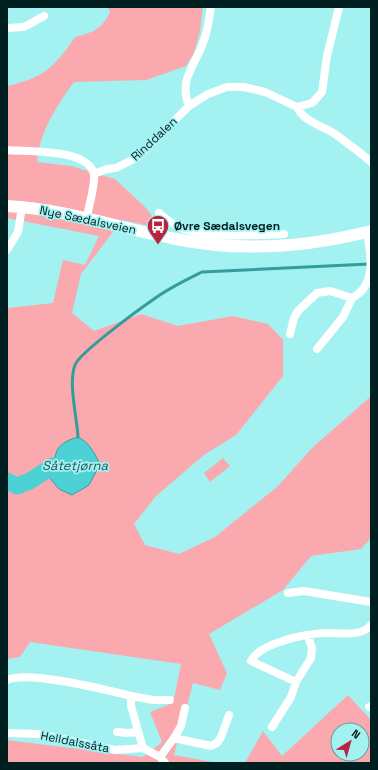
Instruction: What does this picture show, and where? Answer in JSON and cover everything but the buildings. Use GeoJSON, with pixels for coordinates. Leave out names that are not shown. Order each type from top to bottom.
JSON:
{"type":"FeatureCollection","features":[{"type":"Feature","properties":{"kind":"main road","name":"Nye Sædalsveien"},"geometry":{"type":"LineString","coordinates":[[7,206],[51,210],[86,217],[177,240],[240,246],[286,246],[342,238],[369,231]]}},
{"type":"Feature","properties":{"kind":"street"},"geometry":{"type":"LineString","coordinates":[[189,106],[185,96],[186,78],[204,40],[211,7]]}},
{"type":"Feature","properties":{"kind":"street"},"geometry":{"type":"LineString","coordinates":[[297,107],[312,103],[322,92],[327,56],[339,7]]}},
{"type":"Feature","properties":{"kind":"street"},"geometry":{"type":"LineString","coordinates":[[7,28],[24,27],[44,16]]}},
{"type":"Feature","properties":{"kind":"street","name":"Rinddalen"},"geometry":{"type":"LineString","coordinates":[[94,174],[107,169],[116,168],[138,157],[189,106],[208,94],[227,87],[244,87],[265,92],[297,107],[300,113],[310,121],[334,134],[371,162]]}},
{"type":"Feature","properties":{"kind":"street"},"geometry":{"type":"LineString","coordinates":[[7,150],[66,154],[84,162],[90,167],[94,174],[86,217]]}},
{"type":"Feature","properties":{"kind":"street","name":"Nye Sædalsveien"},"geometry":{"type":"LineString","coordinates":[[7,250],[18,232],[22,207]]}},
{"type":"Feature","properties":{"kind":"street"},"geometry":{"type":"LineString","coordinates":[[159,213],[180,228],[196,232],[250,235],[284,234]]}},
{"type":"Feature","properties":{"kind":"street","name":"Nye Sædalsveien"},"geometry":{"type":"LineString","coordinates":[[317,349],[343,317],[352,298],[365,288],[370,269],[369,231]]}},
{"type":"Feature","properties":{"kind":"street"},"geometry":{"type":"LineString","coordinates":[[290,334],[294,318],[298,311],[317,293],[330,291],[352,298]]}},
{"type":"Feature","properties":{"kind":"street"},"geometry":{"type":"LineString","coordinates":[[288,593],[304,591],[371,602]]}},
{"type":"Feature","properties":{"kind":"street"},"geometry":{"type":"LineString","coordinates":[[296,682],[251,661],[254,654],[276,644],[308,636],[323,633],[359,632],[367,629],[371,625]]}},
{"type":"Feature","properties":{"kind":"street"},"geometry":{"type":"LineString","coordinates":[[272,727],[291,696],[296,682],[311,658],[312,648],[308,636]]}},
{"type":"Feature","properties":{"kind":"street"},"geometry":{"type":"LineString","coordinates":[[7,680],[16,678],[69,682],[153,700],[170,700]]}},
{"type":"Feature","properties":{"kind":"street"},"geometry":{"type":"LineString","coordinates":[[132,696],[131,706],[143,748],[162,760],[181,726],[185,708]]}},
{"type":"Feature","properties":{"kind":"street"},"geometry":{"type":"LineString","coordinates":[[174,738],[211,746],[217,743],[229,715]]}},
{"type":"Feature","properties":{"kind":"street","name":"Helldalssåta"},"geometry":{"type":"LineString","coordinates":[[117,732],[138,732]]}},
{"type":"Feature","properties":{"kind":"street","name":"Helldalssåta"},"geometry":{"type":"LineString","coordinates":[[7,733],[38,734],[115,750],[143,748]]}},
{"type":"Feature","properties":{"kind":"shaded area"},"geometry":{"type":"Polygon","coordinates":[[[108,7],[203,7],[200,31],[194,53],[186,66],[146,80],[74,82],[55,110],[45,130],[37,162],[71,166],[115,179],[144,206],[163,229],[122,220],[81,274],[72,313],[94,331],[141,314],[178,326],[233,316],[268,324],[283,340],[283,376],[236,435],[204,455],[156,496],[134,524],[145,545],[179,554],[215,537],[278,486],[312,448],[371,396],[371,538],[361,549],[311,556],[283,590],[209,634],[227,673],[220,690],[193,683],[174,755],[218,763],[7,763],[7,740],[143,757],[162,742],[150,712],[173,703],[181,664],[30,642],[20,657],[7,659],[7,308],[53,303],[63,260],[85,265],[99,236],[7,218],[7,86],[30,79],[47,70],[61,56],[75,37],[87,34],[96,29],[104,23],[110,12],[108,7]],[[56,452],[49,477],[59,489],[56,452]]]}},
{"type":"Feature","properties":{"kind":"shaded area"},"geometry":{"type":"Polygon","coordinates":[[[223,458],[230,466],[210,482],[204,473],[223,458]]]}},
{"type":"Feature","properties":{"kind":"shaded area"},"geometry":{"type":"Polygon","coordinates":[[[348,695],[371,720],[371,763],[245,763],[263,731],[282,756],[348,695]]]}},
{"type":"Feature","properties":{"kind":"water","name":"Såtetjørna"},"geometry":{"type":"Polygon","coordinates":[[[78,437],[82,439],[94,452],[100,464],[89,485],[72,495],[59,489],[49,477],[59,447],[63,443],[78,437]]]}},
{"type":"Feature","properties":{"kind":"waterway"},"geometry":{"type":"LineString","coordinates":[[78,437],[72,381],[75,365],[79,359],[98,341],[166,291],[202,272],[369,264]]}},
{"type":"Feature","properties":{"kind":"waterway"},"geometry":{"type":"LineString","coordinates":[[7,481],[17,486],[30,481],[53,466]]}},
{"type":"Feature","properties":{"kind":"place","name":"Øvre Sædalsvegen"},"geometry":{"type":"Point","coordinates":[158,246]}}]}
